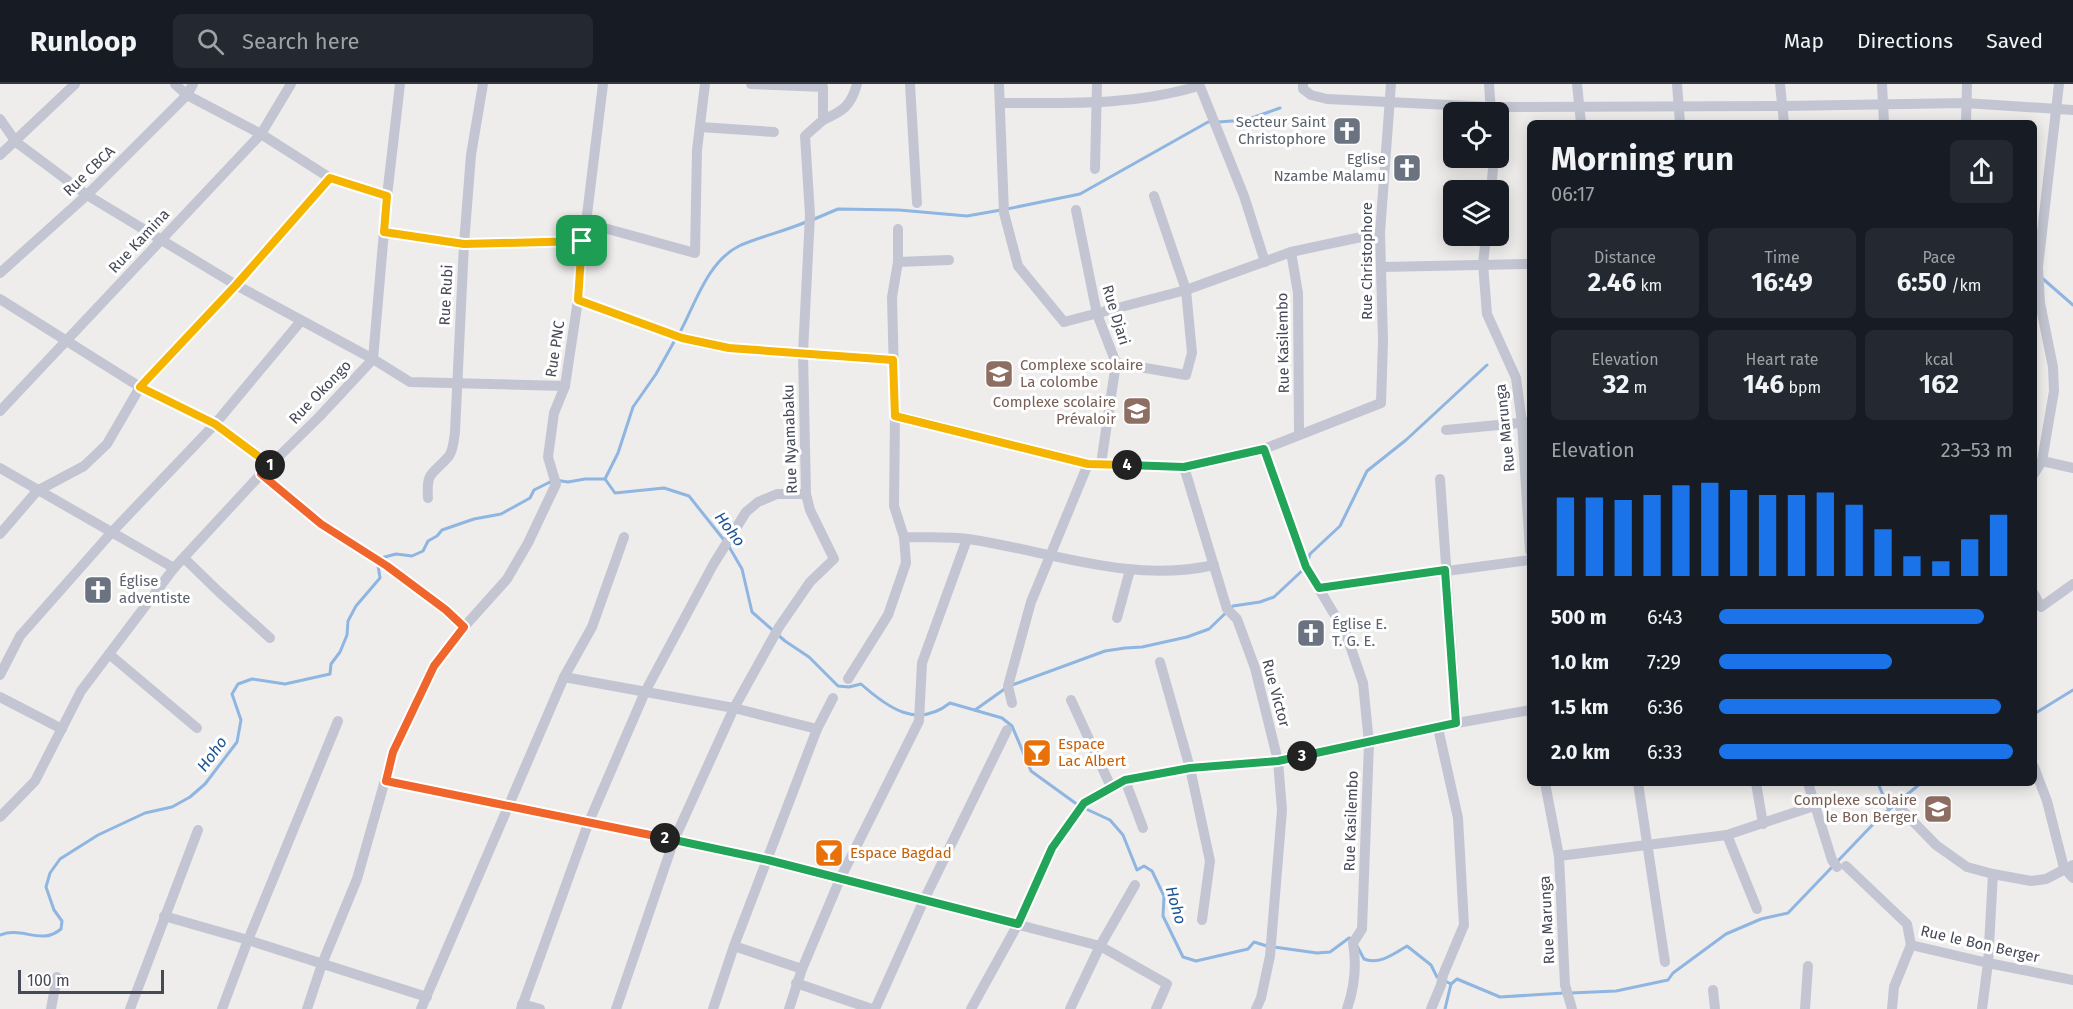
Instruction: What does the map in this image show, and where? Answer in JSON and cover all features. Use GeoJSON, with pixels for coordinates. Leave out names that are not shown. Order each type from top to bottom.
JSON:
{"type":"FeatureCollection","features":[{"type":"Feature","properties":{"kind":"street"},"geometry":{"type":"LineString","coordinates":[[0,155],[75,84]]}},
{"type":"Feature","properties":{"kind":"street"},"geometry":{"type":"LineString","coordinates":[[175,84],[187,95],[261,134],[330,178],[387,196]]}},
{"type":"Feature","properties":{"kind":"street","name":"Rue CBCA"},"geometry":{"type":"LineString","coordinates":[[0,273],[87,195],[187,95],[193,84]]}},
{"type":"Feature","properties":{"kind":"street","name":"Rue Kamina"},"geometry":{"type":"LineString","coordinates":[[0,411],[261,134],[291,84]]}},
{"type":"Feature","properties":{"kind":"street","name":"Rue Okongo"},"geometry":{"type":"LineString","coordinates":[[0,817],[35,781],[81,691],[174,568],[372,359],[400,84]]}},
{"type":"Feature","properties":{"kind":"street","name":"Rue Rubi"},"geometry":{"type":"LineString","coordinates":[[428,498],[427,483],[432,471],[451,454],[455,432],[464,244],[471,155],[483,84]]}},
{"type":"Feature","properties":{"kind":"street","name":"Rue PNC"},"geometry":{"type":"LineString","coordinates":[[464,627],[507,579],[549,502],[554,478],[548,457],[554,413],[564,386],[578,300],[582,241],[603,84]]}},
{"type":"Feature","properties":{"kind":"street"},"geometry":{"type":"LineString","coordinates":[[586,223],[695,252],[697,150],[705,84]]}},
{"type":"Feature","properties":{"kind":"street"},"geometry":{"type":"LineString","coordinates":[[751,84],[823,87],[823,120],[841,112],[853,98],[857,84]]}},
{"type":"Feature","properties":{"kind":"street"},"geometry":{"type":"LineString","coordinates":[[910,84],[917,203]]}},
{"type":"Feature","properties":{"kind":"street"},"geometry":{"type":"LineString","coordinates":[[999,84],[1004,210],[1018,266],[1064,322],[1186,290],[1291,252],[1380,233]]}},
{"type":"Feature","properties":{"kind":"street"},"geometry":{"type":"LineString","coordinates":[[1095,169],[1097,84]]}},
{"type":"Feature","properties":{"kind":"street"},"geometry":{"type":"LineString","coordinates":[[1303,84],[1303,89],[1311,94],[1328,99],[1443,106]]}},
{"type":"Feature","properties":{"kind":"street","name":"Rue Christophore"},"geometry":{"type":"LineString","coordinates":[[1299,434],[1381,403],[1380,233],[1391,84]]}},
{"type":"Feature","properties":{"kind":"street"},"geometry":{"type":"LineString","coordinates":[[1489,84],[1490,102]]}},
{"type":"Feature","properties":{"kind":"street"},"geometry":{"type":"LineString","coordinates":[[1577,84],[1581,120]]}},
{"type":"Feature","properties":{"kind":"street"},"geometry":{"type":"LineString","coordinates":[[1677,84],[1680,120]]}},
{"type":"Feature","properties":{"kind":"street"},"geometry":{"type":"LineString","coordinates":[[1780,84],[1784,120]]}},
{"type":"Feature","properties":{"kind":"street"},"geometry":{"type":"LineString","coordinates":[[1882,84],[1884,120]]}},
{"type":"Feature","properties":{"kind":"street"},"geometry":{"type":"LineString","coordinates":[[1966,120],[1967,84]]}},
{"type":"Feature","properties":{"kind":"street"},"geometry":{"type":"LineString","coordinates":[[2037,469],[2042,460],[2054,392],[2054,368],[2040,303],[2038,267],[2059,84]]}},
{"type":"Feature","properties":{"kind":"street"},"geometry":{"type":"LineString","coordinates":[[1000,103],[1097,104],[1166,96],[1199,85],[1244,196],[1265,262]]}},
{"type":"Feature","properties":{"kind":"street"},"geometry":{"type":"LineString","coordinates":[[1509,109],[1579,106],[1965,103],[2073,110]]}},
{"type":"Feature","properties":{"kind":"street"},"geometry":{"type":"LineString","coordinates":[[0,119],[16,142],[87,195],[236,285],[410,382],[564,386]]}},
{"type":"Feature","properties":{"kind":"street","name":"Rue Nyamabaku"},"geometry":{"type":"LineString","coordinates":[[734,708],[777,630],[810,582],[834,559],[810,510],[806,494],[802,353],[810,219],[805,136],[823,120]]}},
{"type":"Feature","properties":{"kind":"street"},"geometry":{"type":"LineString","coordinates":[[700,127],[774,132]]}},
{"type":"Feature","properties":{"kind":"street"},"geometry":{"type":"LineString","coordinates":[[0,534],[37,491],[84,466],[107,444],[140,387],[236,285],[330,178]]}},
{"type":"Feature","properties":{"kind":"street"},"geometry":{"type":"LineString","coordinates":[[1116,363],[1186,375],[1192,353],[1186,290],[1154,196]]}},
{"type":"Feature","properties":{"kind":"street","name":"Rue Djari"},"geometry":{"type":"LineString","coordinates":[[1076,210],[1097,314],[1116,363],[1101,464]]}},
{"type":"Feature","properties":{"kind":"street"},"geometry":{"type":"LineString","coordinates":[[848,679],[888,615],[906,562],[904,537],[894,506],[895,416],[892,297],[898,262],[898,229]]}},
{"type":"Feature","properties":{"kind":"street"},"geometry":{"type":"LineString","coordinates":[[384,232],[464,244],[582,241]]}},
{"type":"Feature","properties":{"kind":"street","name":"Rue Marunga"},"geometry":{"type":"LineString","coordinates":[[1485,246],[1483,264],[1487,314],[1516,378],[1526,422],[1527,454]]}},
{"type":"Feature","properties":{"kind":"street","name":"Rue Kasilembo"},"geometry":{"type":"LineString","coordinates":[[1291,252],[1298,293],[1299,434]]}},
{"type":"Feature","properties":{"kind":"street"},"geometry":{"type":"LineString","coordinates":[[898,262],[949,260]]}},
{"type":"Feature","properties":{"kind":"street"},"geometry":{"type":"LineString","coordinates":[[1382,267],[1527,264]]}},
{"type":"Feature","properties":{"kind":"street"},"geometry":{"type":"LineString","coordinates":[[0,298],[140,387],[215,424],[270,465]]}},
{"type":"Feature","properties":{"kind":"street"},"geometry":{"type":"LineString","coordinates":[[578,300],[677,336],[729,348],[893,360]]}},
{"type":"Feature","properties":{"kind":"street"},"geometry":{"type":"LineString","coordinates":[[0,675],[20,636],[111,533],[215,424],[301,321]]}},
{"type":"Feature","properties":{"kind":"street"},"geometry":{"type":"LineString","coordinates":[[895,416],[1088,464],[1184,467],[1264,449],[1299,434]]}},
{"type":"Feature","properties":{"kind":"street"},"geometry":{"type":"LineString","coordinates":[[1446,430],[1526,422]]}},
{"type":"Feature","properties":{"kind":"street","name":"Rue Kasilembo"},"geometry":{"type":"LineString","coordinates":[[1264,449],[1306,567],[1346,634],[1363,682],[1369,743],[1362,929],[1353,942],[1356,963],[1353,992],[1347,1009]]}},
{"type":"Feature","properties":{"kind":"street"},"geometry":{"type":"LineString","coordinates":[[2042,460],[2073,468]]}},
{"type":"Feature","properties":{"kind":"street"},"geometry":{"type":"LineString","coordinates":[[1011,703],[1008,686],[1031,602],[1088,464]]}},
{"type":"Feature","properties":{"kind":"street","name":"Rue Victor"},"geometry":{"type":"LineString","coordinates":[[1184,467],[1227,609],[1237,619],[1255,668],[1278,761],[1282,810],[1270,956],[1262,998],[1256,1009]]}},
{"type":"Feature","properties":{"kind":"street"},"geometry":{"type":"LineString","coordinates":[[0,468],[174,568]]}},
{"type":"Feature","properties":{"kind":"street"},"geometry":{"type":"LineString","coordinates":[[261,474],[321,524],[387,566],[446,610],[464,627],[434,666],[393,752],[357,879],[322,964],[307,1009]]}},
{"type":"Feature","properties":{"kind":"street"},"geometry":{"type":"LineString","coordinates":[[1440,479],[1456,723]]}},
{"type":"Feature","properties":{"kind":"street"},"geometry":{"type":"LineString","coordinates":[[540,1009],[521,1006],[588,824],[645,692],[727,542],[746,512],[758,502],[777,494],[806,494]]}},
{"type":"Feature","properties":{"kind":"street"},"geometry":{"type":"LineString","coordinates":[[421,1009],[564,677],[592,627],[624,537]]}},
{"type":"Feature","properties":{"kind":"street"},"geometry":{"type":"LineString","coordinates":[[904,537],[967,539],[1050,557],[1130,570],[1193,569],[1214,564]]}},
{"type":"Feature","properties":{"kind":"street"},"geometry":{"type":"LineString","coordinates":[[789,1009],[796,983],[840,879],[919,715],[922,663],[967,539]]}},
{"type":"Feature","properties":{"kind":"street"},"geometry":{"type":"LineString","coordinates":[[184,558],[270,638]]}},
{"type":"Feature","properties":{"kind":"street"},"geometry":{"type":"LineString","coordinates":[[1319,588],[1527,560]]}},
{"type":"Feature","properties":{"kind":"street"},"geometry":{"type":"LineString","coordinates":[[1118,618],[1130,570]]}},
{"type":"Feature","properties":{"kind":"street"},"geometry":{"type":"LineString","coordinates":[[2037,600],[2041,607],[2073,584]]}},
{"type":"Feature","properties":{"kind":"street"},"geometry":{"type":"LineString","coordinates":[[109,654],[197,728]]}},
{"type":"Feature","properties":{"kind":"street"},"geometry":{"type":"LineString","coordinates":[[1160,662],[1190,768],[1210,861],[1202,920]]}},
{"type":"Feature","properties":{"kind":"street"},"geometry":{"type":"LineString","coordinates":[[564,677],[734,708],[817,729]]}},
{"type":"Feature","properties":{"kind":"street"},"geometry":{"type":"LineString","coordinates":[[0,697],[62,729]]}},
{"type":"Feature","properties":{"kind":"street"},"geometry":{"type":"LineString","coordinates":[[713,1009],[734,946],[817,729],[833,698]]}},
{"type":"Feature","properties":{"kind":"street"},"geometry":{"type":"LineString","coordinates":[[1071,700],[1111,787]]}},
{"type":"Feature","properties":{"kind":"street"},"geometry":{"type":"LineString","coordinates":[[616,1009],[674,840],[734,708]]}},
{"type":"Feature","properties":{"kind":"street"},"geometry":{"type":"LineString","coordinates":[[971,1009],[1018,924],[1052,848],[1081,807],[1111,787],[1125,780],[1190,768],[1278,761],[1456,723],[1527,711]]}},
{"type":"Feature","properties":{"kind":"street"},"geometry":{"type":"LineString","coordinates":[[222,1009],[338,720]]}},
{"type":"Feature","properties":{"kind":"street"},"geometry":{"type":"LineString","coordinates":[[1431,1009],[1464,925],[1458,818],[1438,728]]}},
{"type":"Feature","properties":{"kind":"street"},"geometry":{"type":"LineString","coordinates":[[796,983],[874,1009],[1007,729]]}},
{"type":"Feature","properties":{"kind":"street"},"geometry":{"type":"LineString","coordinates":[[2037,775],[2073,878]]}},
{"type":"Feature","properties":{"kind":"street"},"geometry":{"type":"LineString","coordinates":[[1125,780],[1143,828]]}},
{"type":"Feature","properties":{"kind":"street"},"geometry":{"type":"LineString","coordinates":[[386,781],[768,860],[1100,946],[1167,984],[1156,1009]]}},
{"type":"Feature","properties":{"kind":"street","name":"Rue Marunga"},"geometry":{"type":"LineString","coordinates":[[1546,786],[1559,856],[1565,985],[1572,1006]]}},
{"type":"Feature","properties":{"kind":"street"},"geometry":{"type":"LineString","coordinates":[[1638,786],[1665,962]]}},
{"type":"Feature","properties":{"kind":"street"},"geometry":{"type":"LineString","coordinates":[[1757,786],[1763,824]]}},
{"type":"Feature","properties":{"kind":"street"},"geometry":{"type":"LineString","coordinates":[[1559,856],[1727,835],[1814,806],[1809,786]]}},
{"type":"Feature","properties":{"kind":"street","name":"Rue le Bon Berger"},"geometry":{"type":"LineString","coordinates":[[1814,806],[1838,864],[1907,924],[1911,945],[2073,980]]}},
{"type":"Feature","properties":{"kind":"street"},"geometry":{"type":"LineString","coordinates":[[1900,808],[1936,845],[1967,867],[2031,881],[2046,879],[2069,867]]}},
{"type":"Feature","properties":{"kind":"street"},"geometry":{"type":"LineString","coordinates":[[130,1009],[198,830]]}},
{"type":"Feature","properties":{"kind":"street"},"geometry":{"type":"LineString","coordinates":[[1727,835],[1757,909]]}},
{"type":"Feature","properties":{"kind":"street"},"geometry":{"type":"LineString","coordinates":[[1982,1009],[1988,963],[1992,874]]}},
{"type":"Feature","properties":{"kind":"street"},"geometry":{"type":"LineString","coordinates":[[1070,1009],[1100,946],[1136,885]]}},
{"type":"Feature","properties":{"kind":"street"},"geometry":{"type":"LineString","coordinates":[[164,916],[427,997]]}},
{"type":"Feature","properties":{"kind":"street"},"geometry":{"type":"LineString","coordinates":[[1892,1009],[1894,987],[1911,945]]}},
{"type":"Feature","properties":{"kind":"street"},"geometry":{"type":"LineString","coordinates":[[734,946],[802,969]]}},
{"type":"Feature","properties":{"kind":"street"},"geometry":{"type":"LineString","coordinates":[[1805,1009],[1808,966]]}},
{"type":"Feature","properties":{"kind":"street"},"geometry":{"type":"LineString","coordinates":[[51,1009],[57,977]]}},
{"type":"Feature","properties":{"kind":"street"},"geometry":{"type":"LineString","coordinates":[[1713,990],[1715,1009]]}},
{"type":"Feature","properties":{"kind":"waterway"},"geometry":{"type":"LineString","coordinates":[[1218,122],[1246,120],[1280,108]]}},
{"type":"Feature","properties":{"kind":"waterway"},"geometry":{"type":"LineString","coordinates":[[1007,209],[1080,194],[1211,122]]}},
{"type":"Feature","properties":{"kind":"waterway"},"geometry":{"type":"LineString","coordinates":[[812,220],[838,209],[899,210],[967,216],[1001,210]]}},
{"type":"Feature","properties":{"kind":"waterway"},"geometry":{"type":"LineString","coordinates":[[679,334],[710,273],[728,253],[739,246],[806,222]]}},
{"type":"Feature","properties":{"kind":"waterway"},"geometry":{"type":"LineString","coordinates":[[2042,278],[2073,305]]}},
{"type":"Feature","properties":{"kind":"waterway"},"geometry":{"type":"LineString","coordinates":[[605,479],[618,453],[633,407],[656,374],[675,340]]}},
{"type":"Feature","properties":{"kind":"waterway"},"geometry":{"type":"LineString","coordinates":[[1307,563],[1310,554],[1340,526],[1367,471],[1406,440],[1487,365]]}},
{"type":"Feature","properties":{"kind":"waterway","name":"Hoho"},"geometry":{"type":"LineString","coordinates":[[605,479],[615,493],[664,488],[689,496],[724,540]]}},
{"type":"Feature","properties":{"kind":"waterway","name":"Hoho"},"geometry":{"type":"LineString","coordinates":[[381,558],[396,554],[412,556],[423,551],[428,541],[442,530],[474,519],[501,514],[530,498],[534,490],[555,480],[568,482],[605,479]]}},
{"type":"Feature","properties":{"kind":"waterway","name":"Hoho"},"geometry":{"type":"LineString","coordinates":[[728,545],[742,569],[752,612],[785,641],[809,657],[838,686],[849,687],[861,684],[892,707],[914,715],[938,711],[950,703],[1002,718],[1012,726],[1031,771],[1078,805]]}},
{"type":"Feature","properties":{"kind":"waterway","name":"Hoho"},"geometry":{"type":"LineString","coordinates":[[0,935],[16,933],[46,936],[61,929],[62,921],[54,910],[46,887],[50,873],[60,859],[98,835],[145,813],[172,807],[190,797],[205,784],[237,742],[241,720],[232,694],[238,684],[252,679],[285,684],[330,674],[331,664],[340,652],[347,635],[348,621],[356,606],[380,578],[378,565]]}},
{"type":"Feature","properties":{"kind":"waterway"},"geometry":{"type":"LineString","coordinates":[[1012,685],[1105,651],[1142,647],[1187,637],[1209,629],[1233,606],[1260,602],[1274,597],[1305,568]]}},
{"type":"Feature","properties":{"kind":"waterway"},"geometry":{"type":"LineString","coordinates":[[975,710],[1006,688]]}},
{"type":"Feature","properties":{"kind":"waterway"},"geometry":{"type":"LineString","coordinates":[[2037,712],[2073,690]]}},
{"type":"Feature","properties":{"kind":"waterway"},"geometry":{"type":"LineString","coordinates":[[1879,786],[1889,810]]}},
{"type":"Feature","properties":{"kind":"waterway"},"geometry":{"type":"LineString","coordinates":[[1571,993],[1616,991],[1668,980],[1673,973],[1726,934],[1761,919],[1788,913],[1879,818],[1917,786]]}},
{"type":"Feature","properties":{"kind":"waterway","name":"Hoho"},"geometry":{"type":"LineString","coordinates":[[1084,808],[1110,820],[1123,835],[1137,870],[1144,866],[1152,871],[1164,896],[1163,916],[1183,957],[1196,961],[1248,949],[1254,942],[1267,946]]}},
{"type":"Feature","properties":{"kind":"waterway","name":"Hoho"},"geometry":{"type":"LineString","coordinates":[[1274,947],[1317,953],[1330,952],[1349,938],[1352,939]]}},
{"type":"Feature","properties":{"kind":"waterway","name":"Hoho"},"geometry":{"type":"LineString","coordinates":[[1357,946],[1364,959],[1375,961],[1386,958],[1407,946],[1431,965],[1437,977],[1451,984]]}},
{"type":"Feature","properties":{"kind":"waterway"},"geometry":{"type":"LineString","coordinates":[[1451,984],[1457,979],[1500,997],[1564,993]]}},
{"type":"Feature","properties":{"kind":"waterway","name":"Hoho"},"geometry":{"type":"LineString","coordinates":[[1445,1009],[1451,984]]}},
{"type":"Feature","properties":{"kind":"place","name":"Secteur Saint Christophore"},"geometry":{"type":"Point","coordinates":[1347,131]}},
{"type":"Feature","properties":{"kind":"place","name":"Eglise Nzambe Malamu"},"geometry":{"type":"Point","coordinates":[1407,168]}},
{"type":"Feature","properties":{"kind":"place","name":"Complexe scolaire La colombe"},"geometry":{"type":"Point","coordinates":[999,374]}},
{"type":"Feature","properties":{"kind":"place","name":"Complexe scolaire Prévaloir"},"geometry":{"type":"Point","coordinates":[1137,411]}},
{"type":"Feature","properties":{"kind":"place","name":"Église adventiste"},"geometry":{"type":"Point","coordinates":[98,590]}},
{"type":"Feature","properties":{"kind":"place","name":"Église E. T. G. E."},"geometry":{"type":"Point","coordinates":[1311,633]}},
{"type":"Feature","properties":{"kind":"place","name":"Espace Lac Albert"},"geometry":{"type":"Point","coordinates":[1037,753]}},
{"type":"Feature","properties":{"kind":"place","name":"Complexe scolaire le Bon Berger"},"geometry":{"type":"Point","coordinates":[1938,809]}},
{"type":"Feature","properties":{"kind":"place","name":"Espace Bagdad"},"geometry":{"type":"Point","coordinates":[829,853]}},
{"type":"Feature","properties":{"kind":"route"},"geometry":{"type":"LineString","coordinates":[[330,178],[387,196],[384,232],[464,244],[582,241],[578,300],[682,338],[729,348],[893,360],[895,416],[1088,464],[1184,467],[1264,449],[1306,567],[1319,588],[1445,570],[1456,723],[1278,761],[1190,768],[1125,780],[1084,803],[1077,811],[1052,848],[1018,924],[768,860],[386,781],[393,752],[434,666],[464,627],[446,610],[387,566],[321,524],[295,503],[261,474],[270,465],[215,424],[140,387],[236,285],[330,178]]}}]}
